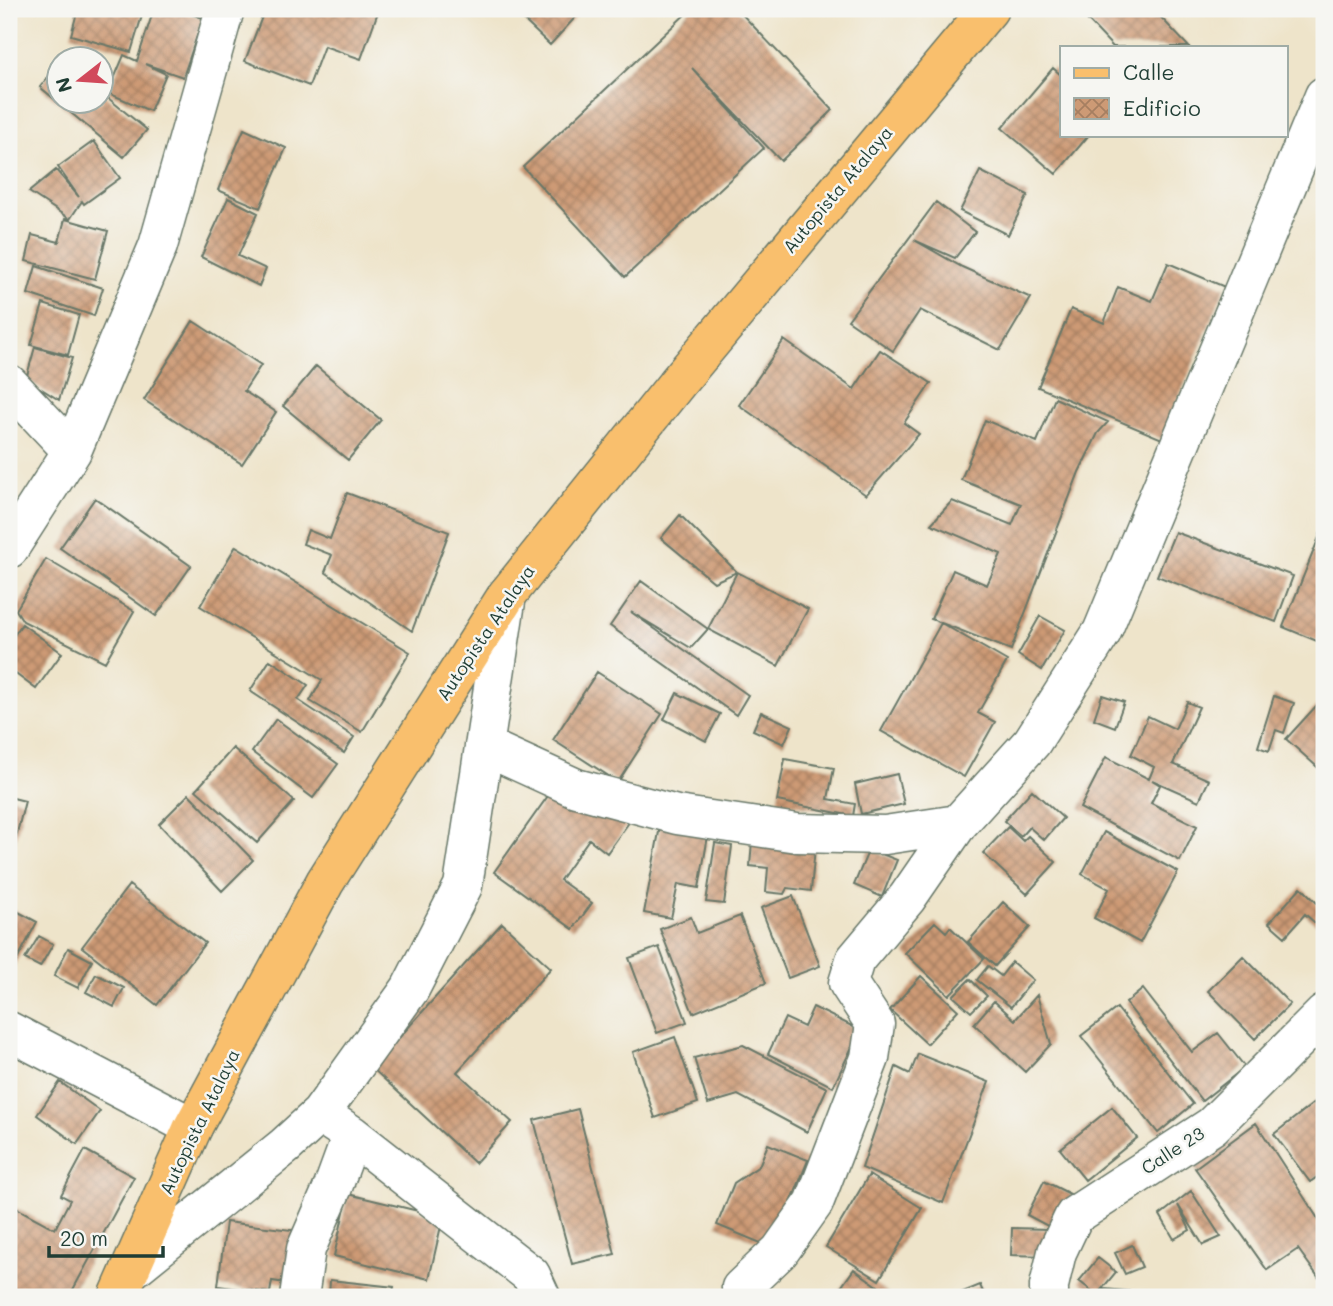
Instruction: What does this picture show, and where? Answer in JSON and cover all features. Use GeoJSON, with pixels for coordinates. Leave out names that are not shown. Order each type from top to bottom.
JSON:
{"type":"FeatureCollection","features":[{"type":"Feature","properties":{"kind":"main road","name":"Autopista Atalaya"},"geometry":{"type":"LineString","coordinates":[[124,1284],[193,1127],[325,882],[507,595],[687,371],[989,9]]}},
{"type":"Feature","properties":{"kind":"street"},"geometry":{"type":"LineString","coordinates":[[9,549],[72,451],[158,246],[225,9]]}},
{"type":"Feature","properties":{"kind":"street"},"geometry":{"type":"LineString","coordinates":[[743,1297],[741,1288],[780,1251],[814,1203],[870,1058],[876,1024],[848,983],[855,960],[907,898],[958,824],[1032,742],[1102,632],[1324,96]]}},
{"type":"Feature","properties":{"kind":"street"},"geometry":{"type":"LineString","coordinates":[[9,384],[72,451]]}},
{"type":"Feature","properties":{"kind":"street"},"geometry":{"type":"LineString","coordinates":[[124,1284],[320,1114],[410,989],[463,886],[507,595]]}},
{"type":"Feature","properties":{"kind":"street"},"geometry":{"type":"LineString","coordinates":[[484,746],[576,788],[677,815],[797,833],[885,835],[958,824]]}},
{"type":"Feature","properties":{"kind":"street","name":"Calle 23"},"geometry":{"type":"LineString","coordinates":[[1049,1297],[1048,1286],[1056,1252],[1074,1216],[1212,1126],[1324,1014]]}},
{"type":"Feature","properties":{"kind":"street"},"geometry":{"type":"LineString","coordinates":[[9,1031],[193,1127]]}},
{"type":"Feature","properties":{"kind":"street"},"geometry":{"type":"LineString","coordinates":[[320,1114],[352,1135],[531,1275],[541,1297]]}},
{"type":"Feature","properties":{"kind":"street"},"geometry":{"type":"LineString","coordinates":[[299,1297],[306,1249],[352,1135]]}},
{"type":"Feature","properties":{"kind":"building"},"geometry":{"type":"Polygon","coordinates":[[[78,9],[144,9],[131,52],[71,35],[78,9]]]}},
{"type":"Feature","properties":{"kind":"building"},"geometry":{"type":"Polygon","coordinates":[[[154,9],[177,9],[203,18],[183,77],[145,64],[166,74],[150,111],[116,96],[116,74],[124,55],[137,61],[154,9]]]}},
{"type":"Feature","properties":{"kind":"building"},"geometry":{"type":"Polygon","coordinates":[[[265,9],[379,9],[361,59],[324,46],[309,86],[245,61],[265,9]]]}},
{"type":"Feature","properties":{"kind":"building"},"geometry":{"type":"Polygon","coordinates":[[[512,9],[583,9],[550,45],[512,9]]]}},
{"type":"Feature","properties":{"kind":"building"},"geometry":{"type":"Polygon","coordinates":[[[691,9],[737,9],[833,110],[781,161],[692,68],[764,148],[625,277],[523,167],[691,9]]]}},
{"type":"Feature","properties":{"kind":"building"},"geometry":{"type":"Polygon","coordinates":[[[1077,9],[1153,9],[1188,46],[1112,46],[1077,9]]]}},
{"type":"Feature","properties":{"kind":"building"},"geometry":{"type":"Polygon","coordinates":[[[1053,68],[1060,74],[1060,136],[1088,136],[1056,174],[1002,128],[1053,68]]]}},
{"type":"Feature","properties":{"kind":"building"},"geometry":{"type":"Polygon","coordinates":[[[46,80],[46,92],[40,87],[46,80]]]}},
{"type":"Feature","properties":{"kind":"building"},"geometry":{"type":"Polygon","coordinates":[[[116,105],[147,130],[124,157],[75,116],[116,116],[116,105]]]}},
{"type":"Feature","properties":{"kind":"building"},"geometry":{"type":"Polygon","coordinates":[[[244,129],[286,148],[260,208],[218,190],[244,129]]]}},
{"type":"Feature","properties":{"kind":"building"},"geometry":{"type":"Polygon","coordinates":[[[94,141],[120,178],[84,204],[82,201],[70,219],[29,192],[56,170],[79,197],[58,167],[94,141]]]}},
{"type":"Feature","properties":{"kind":"building"},"geometry":{"type":"Polygon","coordinates":[[[980,171],[1028,195],[1008,235],[960,211],[980,171]]]}},
{"type":"Feature","properties":{"kind":"building"},"geometry":{"type":"Polygon","coordinates":[[[228,198],[258,213],[238,256],[266,269],[259,286],[201,257],[228,198]]]}},
{"type":"Feature","properties":{"kind":"building"},"geometry":{"type":"Polygon","coordinates":[[[936,202],[975,232],[955,258],[914,240],[962,267],[1031,298],[1000,350],[920,310],[893,351],[848,320],[936,202]]]}},
{"type":"Feature","properties":{"kind":"building"},"geometry":{"type":"Polygon","coordinates":[[[65,219],[108,231],[95,279],[26,261],[32,235],[59,242],[65,219]]]}},
{"type":"Feature","properties":{"kind":"building"},"geometry":{"type":"Polygon","coordinates":[[[1168,263],[1225,287],[1162,439],[1038,387],[1071,309],[1104,323],[1118,287],[1152,301],[1168,263]]]}},
{"type":"Feature","properties":{"kind":"building"},"geometry":{"type":"Polygon","coordinates":[[[36,266],[103,288],[94,316],[28,294],[36,266]]]}},
{"type":"Feature","properties":{"kind":"building"},"geometry":{"type":"Polygon","coordinates":[[[43,304],[79,315],[68,355],[31,345],[43,304]]]}},
{"type":"Feature","properties":{"kind":"building"},"geometry":{"type":"Polygon","coordinates":[[[193,321],[261,365],[244,391],[276,412],[242,464],[144,400],[193,321]]]}},
{"type":"Feature","properties":{"kind":"building"},"geometry":{"type":"Polygon","coordinates":[[[784,340],[854,389],[880,350],[931,383],[904,423],[919,434],[866,495],[739,405],[784,340]]]}},
{"type":"Feature","properties":{"kind":"building"},"geometry":{"type":"Polygon","coordinates":[[[35,347],[72,358],[59,400],[26,379],[35,347]]]}},
{"type":"Feature","properties":{"kind":"building"},"geometry":{"type":"Polygon","coordinates":[[[316,366],[381,420],[348,460],[283,406],[316,366]]]}},
{"type":"Feature","properties":{"kind":"building"},"geometry":{"type":"Polygon","coordinates":[[[1055,398],[1108,422],[1098,433],[1079,472],[1011,650],[931,619],[953,570],[987,585],[1001,554],[931,524],[952,501],[1012,525],[1021,504],[961,480],[985,420],[1037,442],[1055,398]]]}},
{"type":"Feature","properties":{"kind":"building"},"geometry":{"type":"Polygon","coordinates":[[[347,493],[449,532],[412,631],[325,572],[332,555],[303,544],[308,530],[330,539],[347,493]]]}},
{"type":"Feature","properties":{"kind":"building"},"geometry":{"type":"Polygon","coordinates":[[[95,498],[191,566],[156,616],[60,548],[95,498]]]}},
{"type":"Feature","properties":{"kind":"building"},"geometry":{"type":"Polygon","coordinates":[[[680,515],[737,572],[714,582],[661,538],[680,515]]]}},
{"type":"Feature","properties":{"kind":"building"},"geometry":{"type":"Polygon","coordinates":[[[1322,530],[1324,531],[1324,644],[1283,627],[1322,530]]]}},
{"type":"Feature","properties":{"kind":"building"},"geometry":{"type":"Polygon","coordinates":[[[1175,532],[1293,576],[1276,622],[1157,576],[1175,532]]]}},
{"type":"Feature","properties":{"kind":"building"},"geometry":{"type":"Polygon","coordinates":[[[236,546],[410,652],[362,732],[310,701],[322,680],[200,606],[236,546]]]}},
{"type":"Feature","properties":{"kind":"building"},"geometry":{"type":"Polygon","coordinates":[[[46,559],[134,611],[105,662],[23,621],[16,610],[46,559]]]}},
{"type":"Feature","properties":{"kind":"building"},"geometry":{"type":"Polygon","coordinates":[[[737,572],[808,609],[778,666],[708,629],[737,572]]]}},
{"type":"Feature","properties":{"kind":"building"},"geometry":{"type":"Polygon","coordinates":[[[641,581],[708,629],[691,648],[631,612],[748,695],[736,715],[610,626],[641,581]]]}},
{"type":"Feature","properties":{"kind":"building"},"geometry":{"type":"Polygon","coordinates":[[[1040,616],[1065,630],[1042,670],[1018,655],[1040,616]]]}},
{"type":"Feature","properties":{"kind":"building"},"geometry":{"type":"Polygon","coordinates":[[[941,623],[1007,661],[978,713],[995,722],[964,777],[881,731],[941,623]]]}},
{"type":"Feature","properties":{"kind":"building"},"geometry":{"type":"Polygon","coordinates":[[[22,624],[62,653],[36,689],[9,669],[9,642],[22,624]]]}},
{"type":"Feature","properties":{"kind":"building"},"geometry":{"type":"Polygon","coordinates":[[[270,660],[308,685],[298,700],[354,737],[344,753],[250,691],[270,660]]]}},
{"type":"Feature","properties":{"kind":"building"},"geometry":{"type":"Polygon","coordinates":[[[597,672],[662,714],[618,782],[553,740],[597,672]]]}},
{"type":"Feature","properties":{"kind":"building"},"geometry":{"type":"Polygon","coordinates":[[[677,693],[720,714],[706,741],[664,719],[677,693]]]}},
{"type":"Feature","properties":{"kind":"building"},"geometry":{"type":"Polygon","coordinates":[[[1102,695],[1124,702],[1115,727],[1094,719],[1102,695]]]}},
{"type":"Feature","properties":{"kind":"building"},"geometry":{"type":"Polygon","coordinates":[[[1274,696],[1294,703],[1284,733],[1276,730],[1269,751],[1258,747],[1274,696]]]}},
{"type":"Feature","properties":{"kind":"building"},"geometry":{"type":"Polygon","coordinates":[[[1187,702],[1199,707],[1173,764],[1209,780],[1199,801],[1152,780],[1160,785],[1151,803],[1197,826],[1180,861],[1080,808],[1106,757],[1149,779],[1154,767],[1131,755],[1148,716],[1175,729],[1187,702]]]}},
{"type":"Feature","properties":{"kind":"building"},"geometry":{"type":"Polygon","coordinates":[[[1318,704],[1324,710],[1324,773],[1286,739],[1318,704]]]}},
{"type":"Feature","properties":{"kind":"building"},"geometry":{"type":"Polygon","coordinates":[[[761,712],[792,726],[784,744],[753,730],[761,712]]]}},
{"type":"Feature","properties":{"kind":"building"},"geometry":{"type":"Polygon","coordinates":[[[276,719],[338,764],[313,798],[252,752],[276,719]]]}},
{"type":"Feature","properties":{"kind":"building"},"geometry":{"type":"Polygon","coordinates":[[[233,748],[294,801],[257,843],[196,790],[233,748]]]}},
{"type":"Feature","properties":{"kind":"building"},"geometry":{"type":"Polygon","coordinates":[[[785,759],[834,768],[828,799],[855,804],[853,816],[777,801],[785,759]]]}},
{"type":"Feature","properties":{"kind":"building"},"geometry":{"type":"Polygon","coordinates":[[[897,774],[904,804],[861,814],[855,784],[897,774]]]}},
{"type":"Feature","properties":{"kind":"building"},"geometry":{"type":"Polygon","coordinates":[[[555,786],[630,821],[607,853],[589,839],[560,880],[592,903],[573,929],[494,872],[555,786]]]}},
{"type":"Feature","properties":{"kind":"building"},"geometry":{"type":"Polygon","coordinates":[[[1032,790],[1063,818],[1044,840],[1029,827],[1021,836],[1004,821],[1032,790]]]}},
{"type":"Feature","properties":{"kind":"building"},"geometry":{"type":"Polygon","coordinates":[[[189,794],[253,860],[222,891],[159,824],[189,794]]]}},
{"type":"Feature","properties":{"kind":"building"},"geometry":{"type":"Polygon","coordinates":[[[9,797],[25,801],[10,861],[9,860],[9,797]]]}},
{"type":"Feature","properties":{"kind":"building"},"geometry":{"type":"Polygon","coordinates":[[[661,821],[709,830],[699,888],[678,884],[671,918],[644,913],[661,821]]]}},
{"type":"Feature","properties":{"kind":"building"},"geometry":{"type":"Polygon","coordinates":[[[1008,827],[1023,841],[1028,836],[1056,862],[1027,894],[983,853],[1008,827]]]}},
{"type":"Feature","properties":{"kind":"building"},"geometry":{"type":"Polygon","coordinates":[[[1104,832],[1178,872],[1140,943],[1094,918],[1109,889],[1082,874],[1104,832]]]}},
{"type":"Feature","properties":{"kind":"building"},"geometry":{"type":"Polygon","coordinates":[[[752,841],[815,847],[811,891],[787,888],[784,894],[766,892],[768,868],[750,866],[752,841]]]}},
{"type":"Feature","properties":{"kind":"building"},"geometry":{"type":"Polygon","coordinates":[[[715,843],[732,846],[724,904],[706,902],[715,843]]]}},
{"type":"Feature","properties":{"kind":"building"},"geometry":{"type":"Polygon","coordinates":[[[869,849],[897,860],[882,897],[854,885],[869,849]]]}},
{"type":"Feature","properties":{"kind":"building"},"geometry":{"type":"Polygon","coordinates":[[[129,885],[205,943],[157,1005],[82,947],[129,885]]]}},
{"type":"Feature","properties":{"kind":"building"},"geometry":{"type":"Polygon","coordinates":[[[1301,887],[1324,910],[1324,931],[1305,914],[1285,937],[1269,923],[1301,887]]]}},
{"type":"Feature","properties":{"kind":"building"},"geometry":{"type":"Polygon","coordinates":[[[793,896],[820,966],[788,978],[761,908],[793,896]]]}},
{"type":"Feature","properties":{"kind":"building"},"geometry":{"type":"Polygon","coordinates":[[[1003,902],[1030,927],[995,966],[968,942],[1003,902]]]}},
{"type":"Feature","properties":{"kind":"building"},"geometry":{"type":"Polygon","coordinates":[[[13,909],[37,922],[13,968],[9,966],[9,918],[13,909]]]}},
{"type":"Feature","properties":{"kind":"building"},"geometry":{"type":"Polygon","coordinates":[[[740,916],[766,983],[693,1013],[660,929],[691,917],[697,933],[740,916]]]}},
{"type":"Feature","properties":{"kind":"building"},"geometry":{"type":"Polygon","coordinates":[[[935,922],[946,932],[950,927],[984,959],[949,995],[905,953],[935,922]]]}},
{"type":"Feature","properties":{"kind":"building"},"geometry":{"type":"Polygon","coordinates":[[[502,923],[551,968],[457,1072],[512,1122],[475,1163],[372,1068],[502,923]]]}},
{"type":"Feature","properties":{"kind":"building"},"geometry":{"type":"Polygon","coordinates":[[[39,936],[53,944],[40,967],[25,959],[39,936]]]}},
{"type":"Feature","properties":{"kind":"building"},"geometry":{"type":"Polygon","coordinates":[[[659,947],[687,1022],[657,1033],[629,958],[659,947]]]}},
{"type":"Feature","properties":{"kind":"building"},"geometry":{"type":"Polygon","coordinates":[[[68,948],[92,961],[78,988],[54,976],[68,948]]]}},
{"type":"Feature","properties":{"kind":"building"},"geometry":{"type":"Polygon","coordinates":[[[1243,956],[1290,1004],[1255,1039],[1208,991],[1243,956]]]}},
{"type":"Feature","properties":{"kind":"building"},"geometry":{"type":"Polygon","coordinates":[[[1012,962],[1033,980],[1011,1007],[977,980],[988,966],[1001,976],[1012,962]]]}},
{"type":"Feature","properties":{"kind":"building"},"geometry":{"type":"Polygon","coordinates":[[[96,974],[124,988],[114,1007],[86,992],[96,974]]]}},
{"type":"Feature","properties":{"kind":"building"},"geometry":{"type":"Polygon","coordinates":[[[921,976],[958,1010],[927,1044],[890,1010],[921,976]]]}},
{"type":"Feature","properties":{"kind":"building"},"geometry":{"type":"Polygon","coordinates":[[[970,979],[987,996],[971,1012],[953,996],[970,979]]]}},
{"type":"Feature","properties":{"kind":"building"},"geometry":{"type":"Polygon","coordinates":[[[1143,989],[1192,1052],[1218,1033],[1245,1067],[1202,1101],[1126,1003],[1143,989]]]}},
{"type":"Feature","properties":{"kind":"building"},"geometry":{"type":"Polygon","coordinates":[[[1037,995],[1051,1044],[1025,1072],[974,1024],[994,1001],[1015,1020],[1037,995]]]}},
{"type":"Feature","properties":{"kind":"building"},"geometry":{"type":"Polygon","coordinates":[[[813,1007],[860,1030],[833,1087],[768,1054],[785,1018],[804,1027],[813,1007]]]}},
{"type":"Feature","properties":{"kind":"building"},"geometry":{"type":"Polygon","coordinates":[[[1117,1008],[1193,1104],[1158,1133],[1081,1036],[1117,1008]]]}},
{"type":"Feature","properties":{"kind":"building"},"geometry":{"type":"Polygon","coordinates":[[[675,1037],[698,1103],[655,1118],[633,1052],[675,1037]]]}},
{"type":"Feature","properties":{"kind":"building"},"geometry":{"type":"Polygon","coordinates":[[[743,1045],[827,1088],[807,1132],[738,1095],[708,1104],[694,1058],[743,1045]]]}},
{"type":"Feature","properties":{"kind":"building"},"geometry":{"type":"Polygon","coordinates":[[[918,1054],[989,1082],[943,1203],[862,1168],[896,1067],[910,1074],[918,1054]]]}},
{"type":"Feature","properties":{"kind":"building"},"geometry":{"type":"Polygon","coordinates":[[[60,1082],[100,1111],[77,1144],[37,1115],[60,1082]]]}},
{"type":"Feature","properties":{"kind":"building"},"geometry":{"type":"Polygon","coordinates":[[[1324,1095],[1324,1172],[1310,1182],[1274,1134],[1324,1095]]]}},
{"type":"Feature","properties":{"kind":"building"},"geometry":{"type":"Polygon","coordinates":[[[1112,1107],[1137,1138],[1085,1180],[1060,1149],[1112,1107]]]}},
{"type":"Feature","properties":{"kind":"building"},"geometry":{"type":"Polygon","coordinates":[[[578,1109],[615,1254],[572,1264],[534,1120],[578,1109]]]}},
{"type":"Feature","properties":{"kind":"building"},"geometry":{"type":"Polygon","coordinates":[[[1256,1123],[1324,1228],[1324,1285],[1298,1249],[1267,1270],[1195,1168],[1256,1123]]]}},
{"type":"Feature","properties":{"kind":"building"},"geometry":{"type":"Polygon","coordinates":[[[768,1144],[808,1160],[773,1248],[717,1225],[734,1183],[759,1166],[768,1144]]]}},
{"type":"Feature","properties":{"kind":"building"},"geometry":{"type":"Polygon","coordinates":[[[85,1150],[134,1177],[69,1297],[9,1297],[9,1204],[55,1229],[70,1200],[61,1195],[85,1150]]]}},
{"type":"Feature","properties":{"kind":"building"},"geometry":{"type":"Polygon","coordinates":[[[869,1175],[922,1208],[879,1280],[826,1247],[869,1175]]]}},
{"type":"Feature","properties":{"kind":"building"},"geometry":{"type":"Polygon","coordinates":[[[1044,1181],[1072,1195],[1055,1230],[1027,1215],[1044,1181]]]}},
{"type":"Feature","properties":{"kind":"building"},"geometry":{"type":"Polygon","coordinates":[[[1191,1191],[1221,1237],[1203,1245],[1178,1205],[1190,1230],[1174,1239],[1160,1215],[1191,1191]]]}},
{"type":"Feature","properties":{"kind":"building"},"geometry":{"type":"Polygon","coordinates":[[[348,1194],[443,1217],[429,1279],[334,1256],[348,1194]]]}},
{"type":"Feature","properties":{"kind":"building"},"geometry":{"type":"Polygon","coordinates":[[[226,1222],[300,1231],[293,1284],[272,1281],[270,1293],[218,1286],[226,1222]]]}},
{"type":"Feature","properties":{"kind":"building"},"geometry":{"type":"Polygon","coordinates":[[[1012,1228],[1048,1229],[1047,1256],[1011,1255],[1012,1228]]]}},
{"type":"Feature","properties":{"kind":"building"},"geometry":{"type":"Polygon","coordinates":[[[1132,1245],[1142,1267],[1125,1274],[1115,1253],[1132,1245]]]}},
{"type":"Feature","properties":{"kind":"building"},"geometry":{"type":"Polygon","coordinates":[[[1098,1258],[1116,1272],[1097,1295],[1079,1281],[1098,1258]]]}},
{"type":"Feature","properties":{"kind":"building"},"geometry":{"type":"Polygon","coordinates":[[[854,1269],[893,1297],[835,1296],[854,1269]]]}},
{"type":"Feature","properties":{"kind":"building"},"geometry":{"type":"Polygon","coordinates":[[[330,1280],[394,1287],[392,1297],[329,1297],[330,1280]]]}},
{"type":"Feature","properties":{"kind":"building"},"geometry":{"type":"Polygon","coordinates":[[[980,1285],[985,1297],[951,1297],[980,1285]]]}},
{"type":"Feature","properties":{"kind":"building"},"geometry":{"type":"Polygon","coordinates":[[[1104,1289],[1147,1293],[1147,1297],[1103,1297],[1104,1289]]]}}]}
